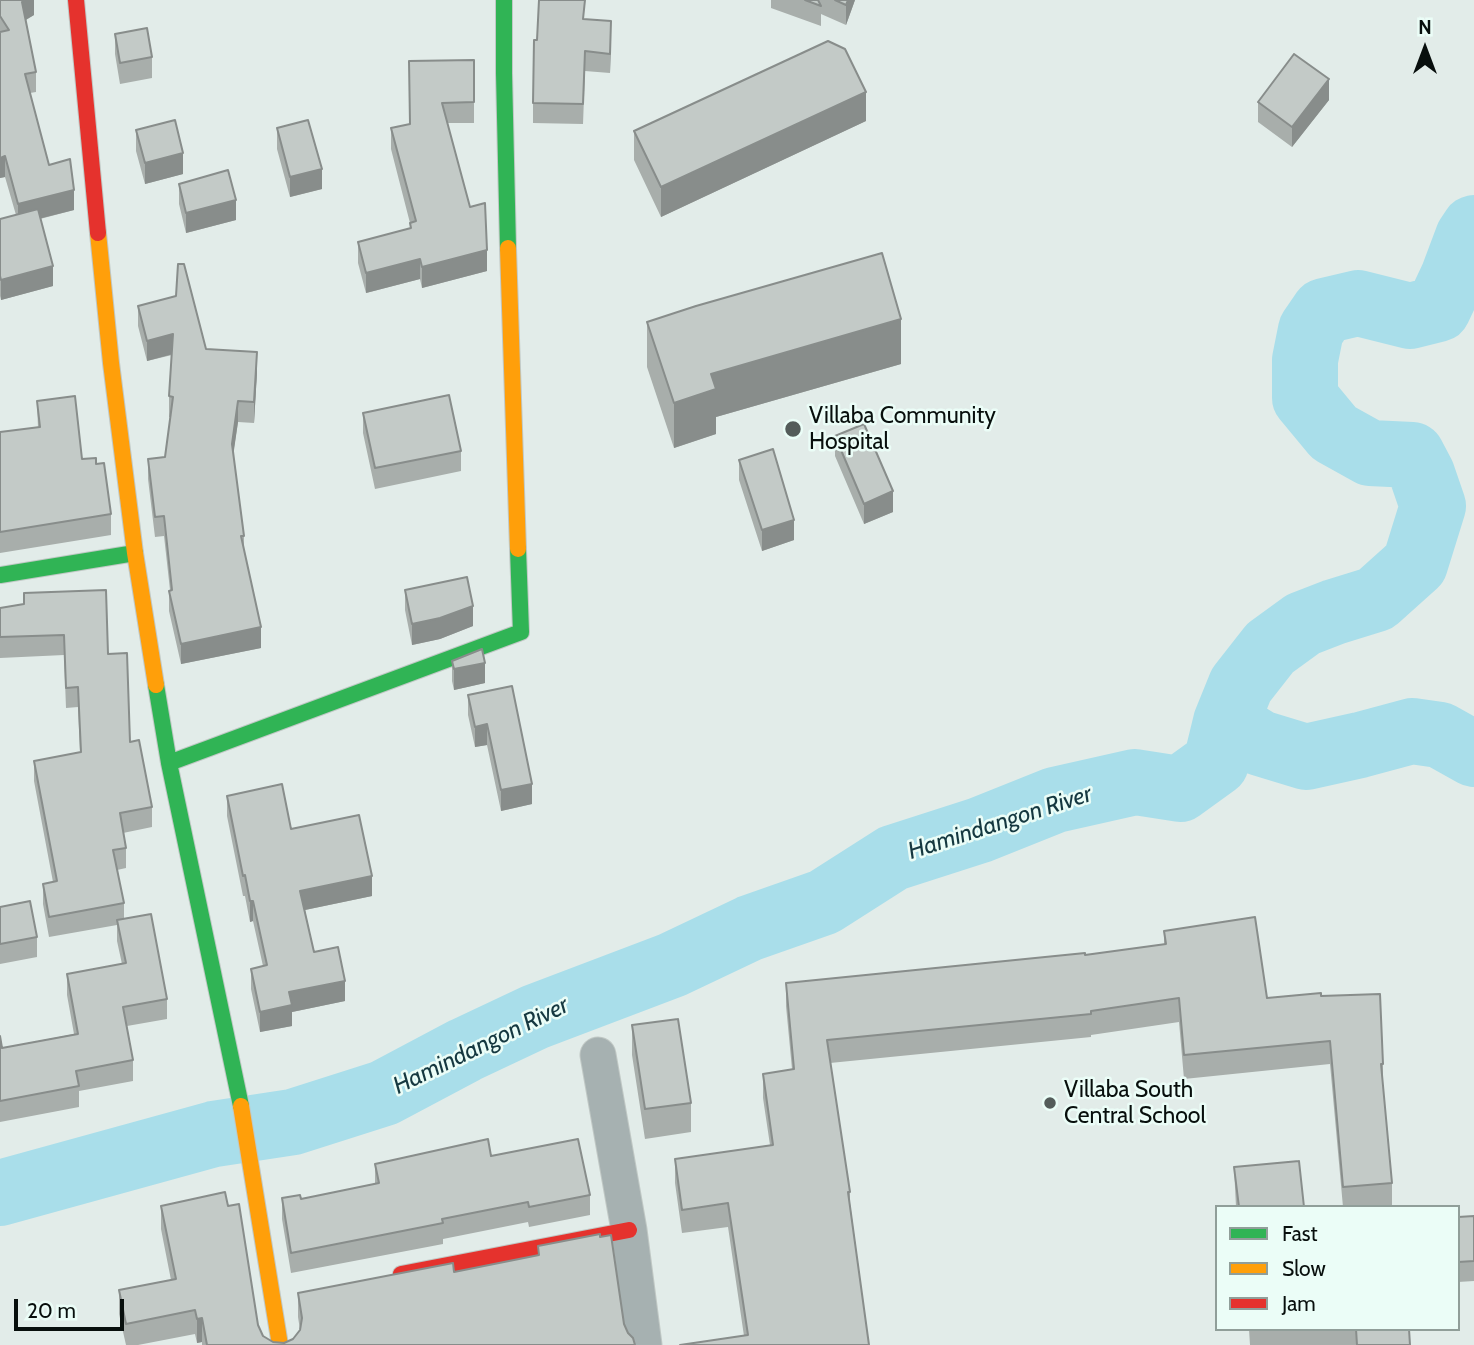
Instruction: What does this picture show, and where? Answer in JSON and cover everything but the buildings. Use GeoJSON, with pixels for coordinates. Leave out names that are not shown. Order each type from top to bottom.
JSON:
{"type":"FeatureCollection","features":[{"type":"Feature","properties":{"kind":"street"},"geometry":{"type":"LineString","coordinates":[[76,0],[111,363],[135,553],[169,763],[233,1062],[254,1185],[280,1297],[280,1345]]}},
{"type":"Feature","properties":{"kind":"street"},"geometry":{"type":"LineString","coordinates":[[169,763],[521,632],[504,0]]}},
{"type":"Feature","properties":{"kind":"street"},"geometry":{"type":"LineString","coordinates":[[0,575],[135,553]]}},
{"type":"Feature","properties":{"kind":"street"},"geometry":{"type":"LineString","coordinates":[[598,1055],[629,1230],[644,1345]]}},
{"type":"Feature","properties":{"kind":"street"},"geometry":{"type":"LineString","coordinates":[[383,1278],[629,1230]]}},
{"type":"Feature","properties":{"kind":"waterway","name":"Hamindangon River"},"geometry":{"type":"LineString","coordinates":[[0,1193],[214,1134],[293,1122],[384,1093],[535,1017],[672,965],[750,928],[824,902],[893,858],[980,830],[1055,800],[1135,782],[1180,789],[1216,763],[1226,722],[1241,685],[1270,648],[1303,624],[1376,599],[1415,564],[1433,506],[1412,455],[1370,453],[1334,433],[1305,398],[1305,360],[1311,330],[1324,311],[1358,303],[1410,316],[1438,309],[1474,228]]}},
{"type":"Feature","properties":{"kind":"waterway"},"geometry":{"type":"LineString","coordinates":[[1226,722],[1260,743],[1306,757],[1412,731],[1440,735],[1474,754]]}},
{"type":"Feature","properties":{"kind":"traffic: fast"},"geometry":{"type":"LineString","coordinates":[[504,0],[508,248]]}},
{"type":"Feature","properties":{"kind":"traffic: fast"},"geometry":{"type":"LineString","coordinates":[[169,763],[521,632],[518,549]]}},
{"type":"Feature","properties":{"kind":"traffic: fast"},"geometry":{"type":"LineString","coordinates":[[0,575],[135,553]]}},
{"type":"Feature","properties":{"kind":"traffic: fast"},"geometry":{"type":"LineString","coordinates":[[156,685],[169,763],[241,1106]]}},
{"type":"Feature","properties":{"kind":"traffic: slow"},"geometry":{"type":"LineString","coordinates":[[98,233],[135,553],[156,685]]}},
{"type":"Feature","properties":{"kind":"traffic: slow"},"geometry":{"type":"LineString","coordinates":[[508,248],[518,549]]}},
{"type":"Feature","properties":{"kind":"traffic: slow"},"geometry":{"type":"LineString","coordinates":[[241,1106],[280,1345]]}},
{"type":"Feature","properties":{"kind":"traffic: jam"},"geometry":{"type":"LineString","coordinates":[[76,0],[98,233]]}},
{"type":"Feature","properties":{"kind":"traffic: jam"},"geometry":{"type":"LineString","coordinates":[[401,1274],[629,1230]]}},
{"type":"Feature","properties":{"kind":"place","name":"Villaba Community Hospital"},"geometry":{"type":"Point","coordinates":[793,429]}},
{"type":"Feature","properties":{"kind":"place","name":"Villaba South Central School"},"geometry":{"type":"Point","coordinates":[1050,1103]}}]}
